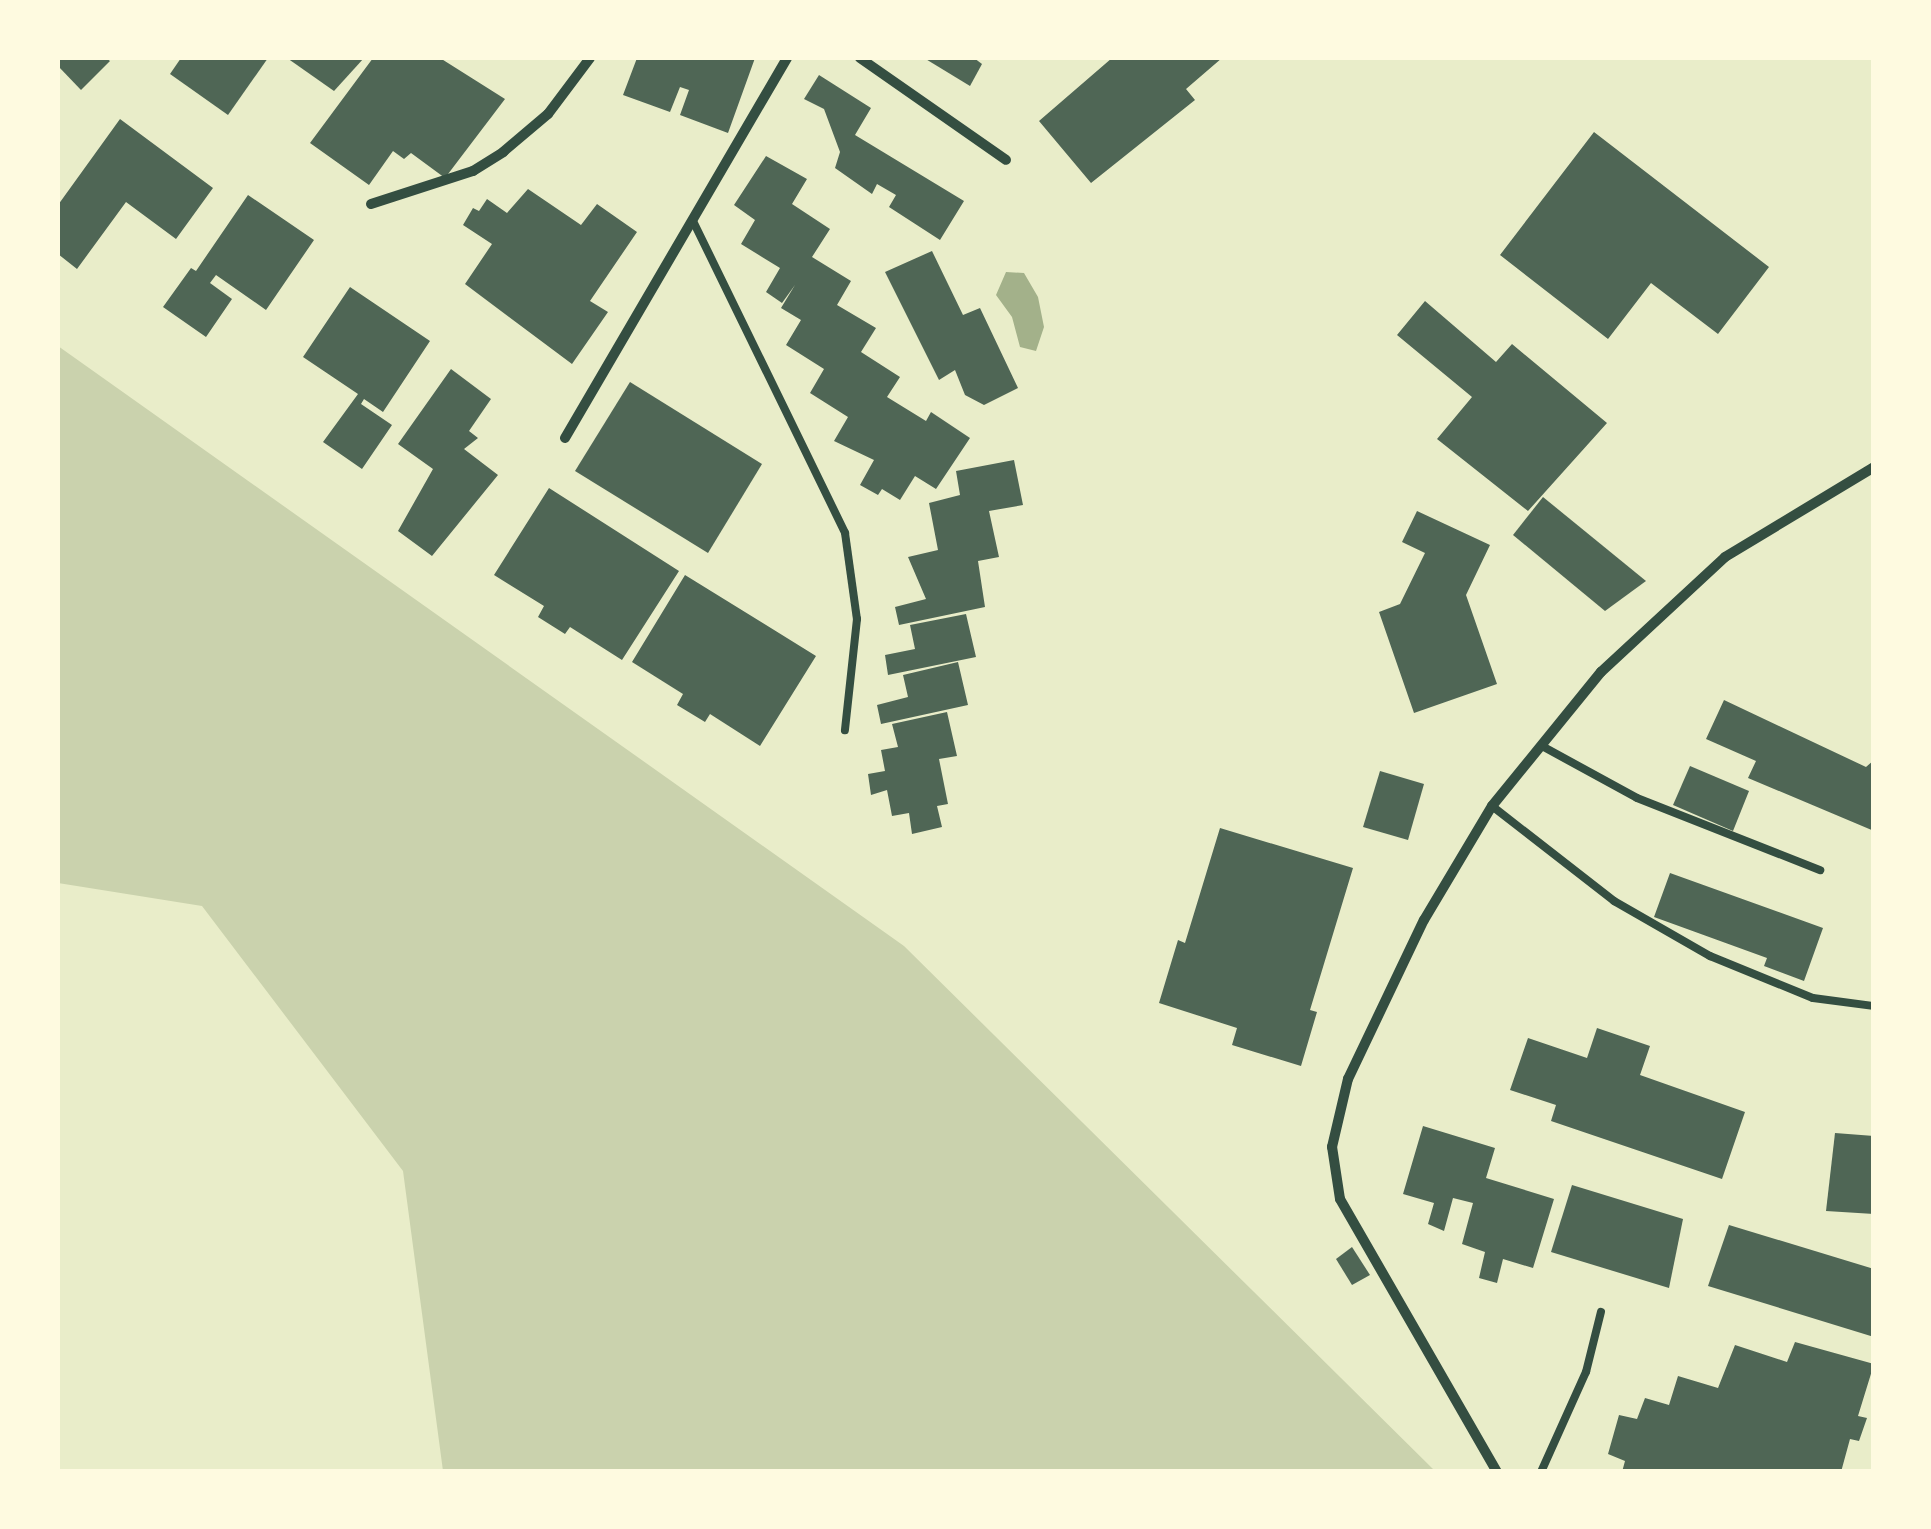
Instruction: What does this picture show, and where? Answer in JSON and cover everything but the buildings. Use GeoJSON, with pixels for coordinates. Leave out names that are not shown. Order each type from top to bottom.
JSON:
{"type":"FeatureCollection","features":[{"type":"Feature","properties":{"kind":"street"},"geometry":{"type":"LineString","coordinates":[[371,204],[472,171],[503,152],[548,114],[590,58]]}},
{"type":"Feature","properties":{"kind":"street"},"geometry":{"type":"LineString","coordinates":[[565,438],[787,58]]}},
{"type":"Feature","properties":{"kind":"street"},"geometry":{"type":"LineString","coordinates":[[860,58],[1006,160]]}},
{"type":"Feature","properties":{"kind":"street"},"geometry":{"type":"LineString","coordinates":[[1497,1472],[1351,1226],[1333,1170],[1335,1114],[1390,990],[1492,806],[1601,672],[1725,557],[1874,467]]}},
{"type":"Feature","properties":{"kind":"lane"},"geometry":{"type":"LineString","coordinates":[[692,221],[846,533],[857,619],[845,730]]}},
{"type":"Feature","properties":{"kind":"lane"},"geometry":{"type":"LineString","coordinates":[[1542,746],[1637,798],[1820,870]]}},
{"type":"Feature","properties":{"kind":"lane"},"geometry":{"type":"LineString","coordinates":[[1492,806],[1614,901],[1710,956],[1812,998],[1874,1006]]}},
{"type":"Feature","properties":{"kind":"lane"},"geometry":{"type":"LineString","coordinates":[[1541,1472],[1586,1372],[1600,1312]]}},
{"type":"Feature","properties":{"kind":"shaded area"},"geometry":{"type":"Polygon","coordinates":[[[1006,272],[1024,273],[1038,297],[1044,327],[1036,351],[1020,347],[1012,317],[996,295],[1006,272]]]}},
{"type":"Feature","properties":{"kind":"shaded area"},"geometry":{"type":"Polygon","coordinates":[[[58,346],[904,946],[1435,1471],[443,1471],[403,1171],[202,906],[58,883],[58,346]]]}}]}
